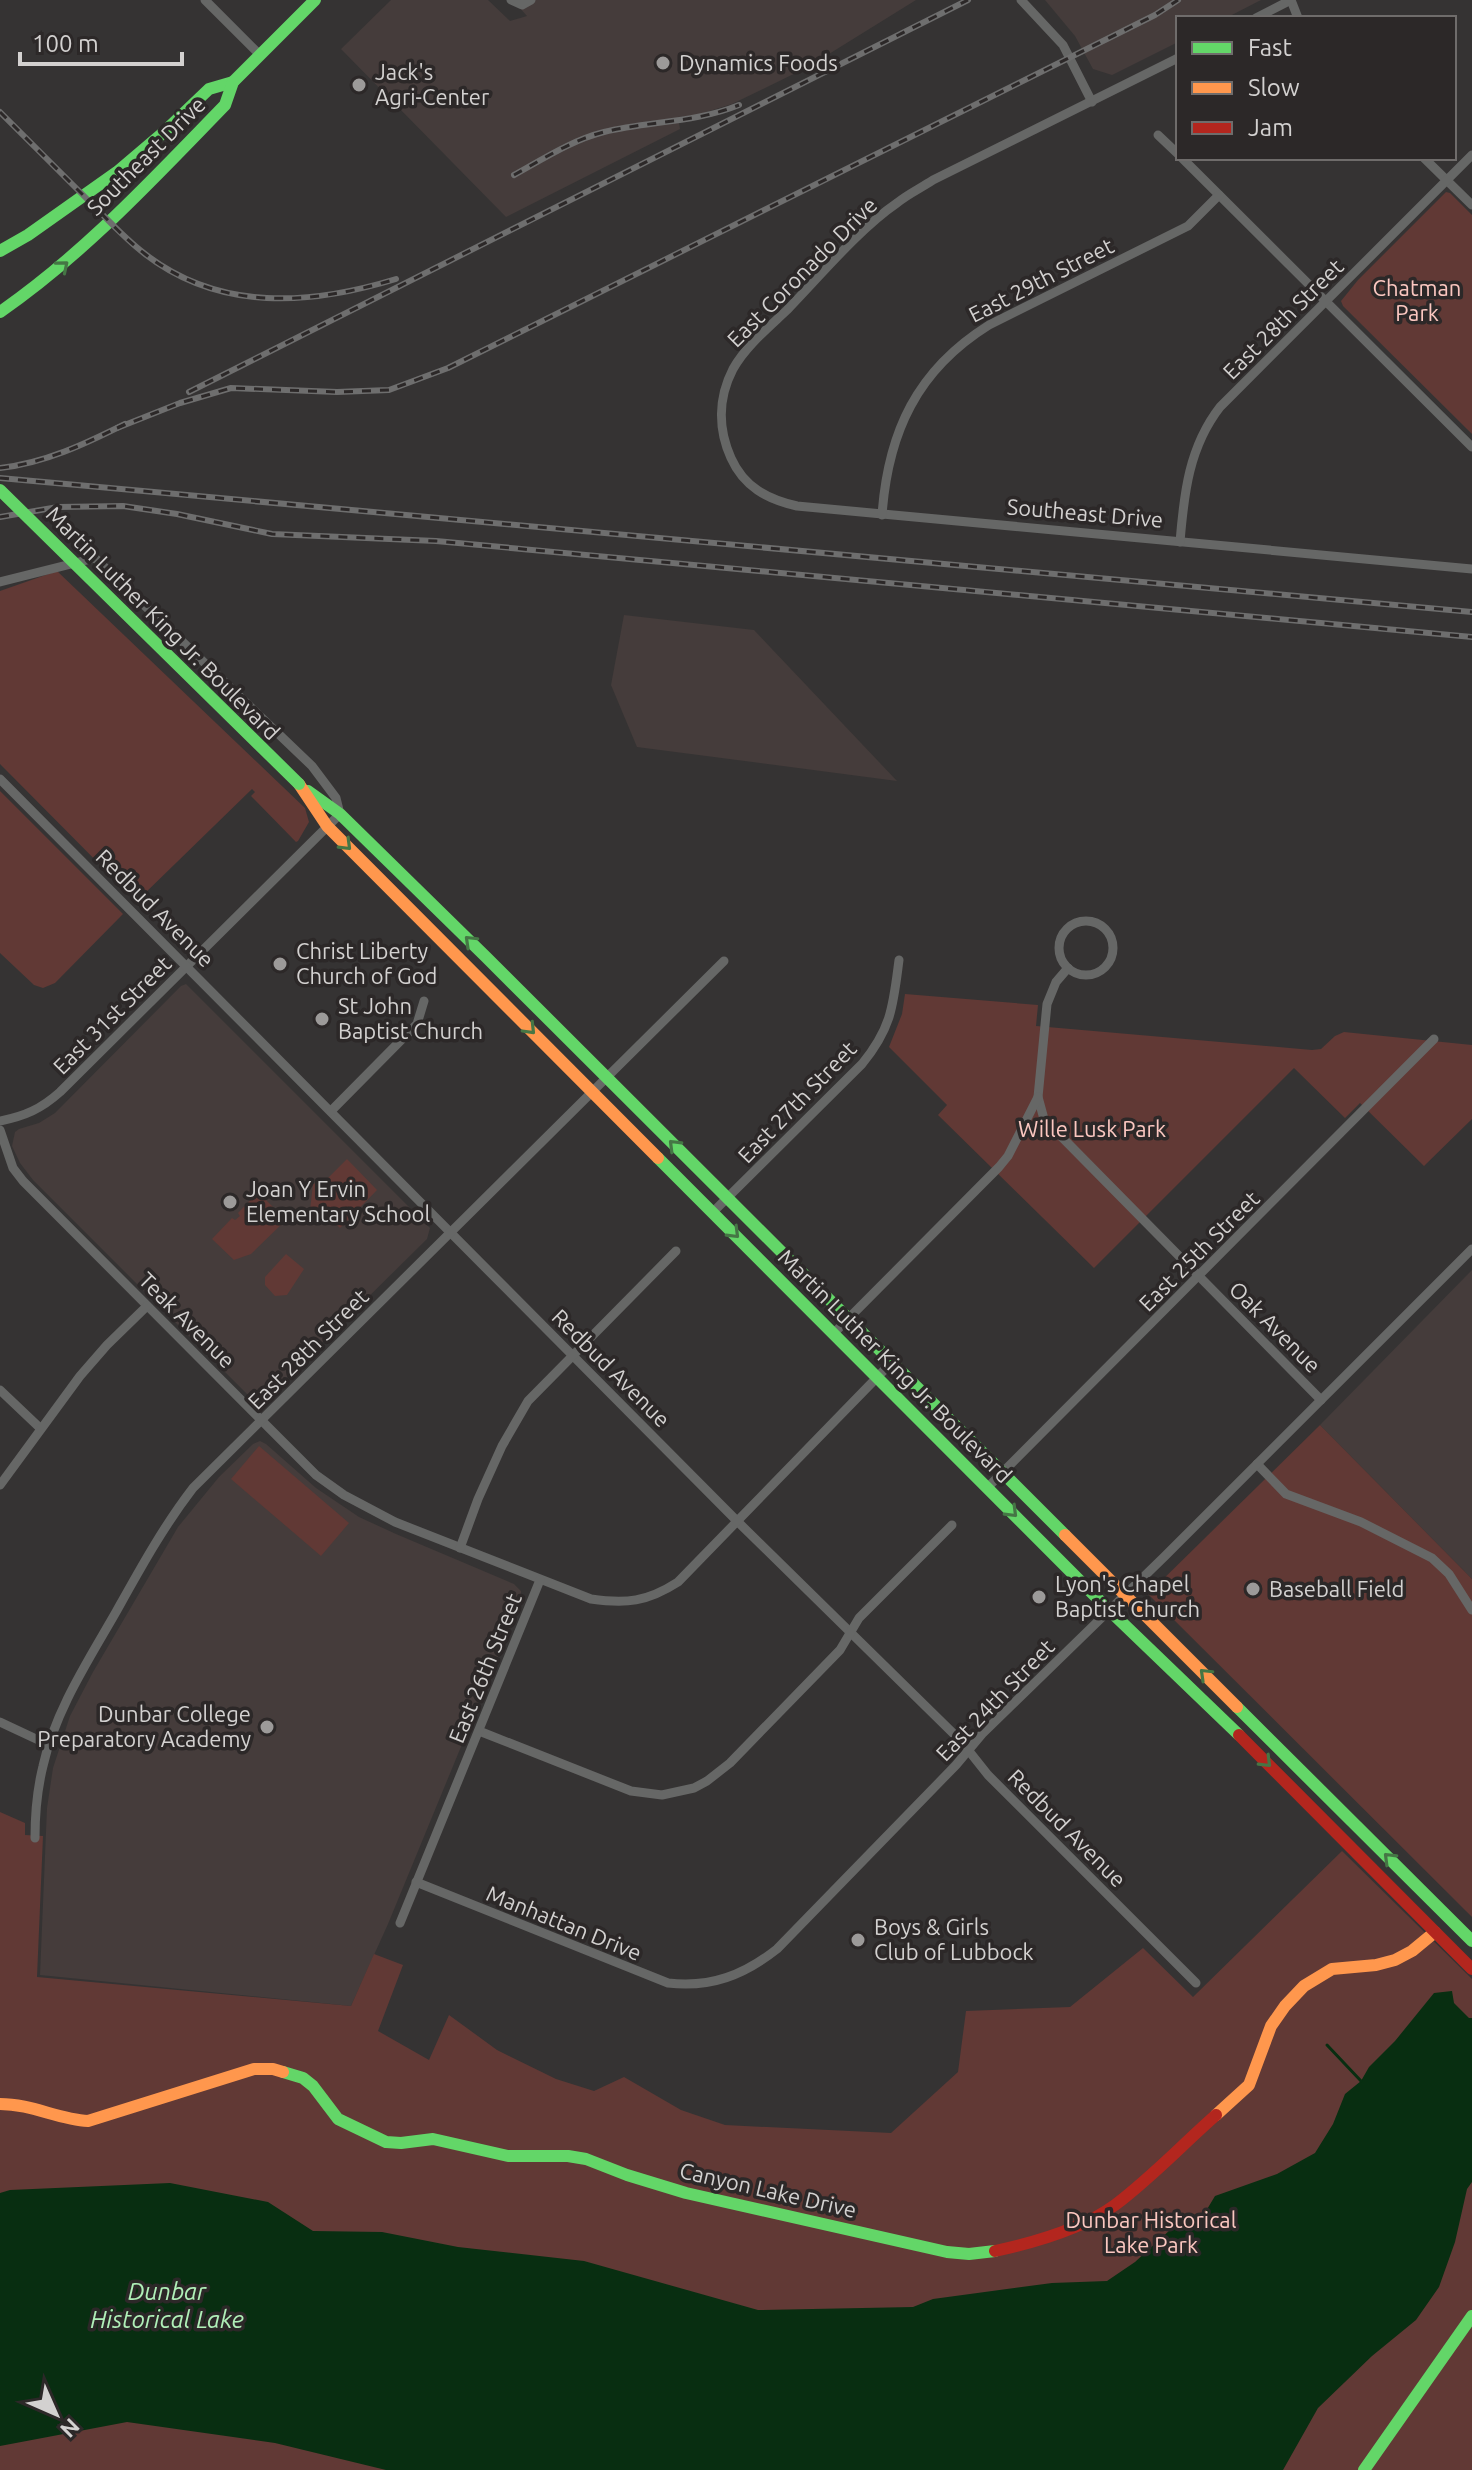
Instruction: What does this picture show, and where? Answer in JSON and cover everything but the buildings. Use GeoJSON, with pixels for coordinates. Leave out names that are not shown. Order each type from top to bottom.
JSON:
{"type":"FeatureCollection","features":[{"type":"Feature","properties":{"kind":"main road"},"geometry":{"type":"LineString","coordinates":[[233,82],[315,0]]}},
{"type":"Feature","properties":{"kind":"main road","name":"Southeast Drive"},"geometry":{"type":"LineString","coordinates":[[0,251],[28,235],[117,172],[209,89],[233,82]]}},
{"type":"Feature","properties":{"kind":"main road","name":"Southeast Drive"},"geometry":{"type":"LineString","coordinates":[[0,312],[87,245],[225,105],[233,82]]}},
{"type":"Feature","properties":{"kind":"main road","name":"Martin Luther King Jr. Boulevard"},"geometry":{"type":"LineString","coordinates":[[0,490],[299,784],[340,814],[1472,1941]]}},
{"type":"Feature","properties":{"kind":"main road","name":"Martin Luther King Jr. Boulevard"},"geometry":{"type":"LineString","coordinates":[[299,784],[327,826],[1472,1969]]}},
{"type":"Feature","properties":{"kind":"main road","name":"Canyon Lake Drive"},"geometry":{"type":"LineString","coordinates":[[0,2104],[14,2103],[74,2121],[88,2121],[227,2076],[254,2069],[273,2069],[303,2078],[313,2086],[338,2119],[386,2142],[433,2139],[508,2156],[586,2159],[686,2193],[970,2255],[1063,2230],[1088,2221],[1114,2206],[1249,2085],[1269,2027],[1283,2008],[1315,1977],[1329,1970],[1388,1963],[1405,1957],[1435,1932]]}},
{"type":"Feature","properties":{"kind":"main road"},"geometry":{"type":"LineString","coordinates":[[1364,2470],[1472,2316]]}},
{"type":"Feature","properties":{"kind":"street"},"geometry":{"type":"LineString","coordinates":[[205,0],[260,55]]}},
{"type":"Feature","properties":{"kind":"street"},"geometry":{"type":"LineString","coordinates":[[511,0],[526,2]]}},
{"type":"Feature","properties":{"kind":"street"},"geometry":{"type":"LineString","coordinates":[[1021,0],[1063,45],[1092,102]]}},
{"type":"Feature","properties":{"kind":"street"},"geometry":{"type":"LineString","coordinates":[[1260,16],[1291,0]]}},
{"type":"Feature","properties":{"kind":"street","name":"East Coronado Drive"},"geometry":{"type":"LineString","coordinates":[[725,442],[721,415],[734,367],[752,344],[896,203],[933,180],[1176,59]]}},
{"type":"Feature","properties":{"kind":"street"},"geometry":{"type":"LineString","coordinates":[[1158,135],[1176,152]]}},
{"type":"Feature","properties":{"kind":"street","name":"East 28th Street"},"geometry":{"type":"LineString","coordinates":[[1180,542],[1189,468],[1210,420],[1472,155]]}},
{"type":"Feature","properties":{"kind":"street"},"geometry":{"type":"LineString","coordinates":[[1184,160],[1472,447]]}},
{"type":"Feature","properties":{"kind":"street"},"geometry":{"type":"LineString","coordinates":[[1426,160],[1472,205]]}},
{"type":"Feature","properties":{"kind":"street","name":"East 29th Street"},"geometry":{"type":"LineString","coordinates":[[882,515],[885,480],[898,433],[918,392],[941,362],[989,325],[1188,226],[1219,195]]}},
{"type":"Feature","properties":{"kind":"street","name":"Southeast Drive"},"geometry":{"type":"LineString","coordinates":[[725,442],[744,480],[771,498],[797,506],[1472,569]]}},
{"type":"Feature","properties":{"kind":"street"},"geometry":{"type":"LineString","coordinates":[[0,582],[95,558],[312,766],[336,798],[340,814]]}},
{"type":"Feature","properties":{"kind":"street","name":"Redbud Avenue"},"geometry":{"type":"LineString","coordinates":[[0,779],[737,1521],[851,1631],[988,1775],[1196,1983]]}},
{"type":"Feature","properties":{"kind":"street","name":"East 31st Street"},"geometry":{"type":"LineString","coordinates":[[0,1121],[31,1114],[45,1106],[340,814]]}},
{"type":"Feature","properties":{"kind":"street"},"geometry":{"type":"LineString","coordinates":[[1093,922],[1109,934],[1112,954],[1099,972],[1089,975],[1068,968],[1061,958],[1060,939],[1073,924],[1093,922]]}},
{"type":"Feature","properties":{"kind":"street","name":"East 27th Street"},"geometry":{"type":"LineString","coordinates":[[713,1212],[862,1064],[879,1043],[894,1003],[899,960]]}},
{"type":"Feature","properties":{"kind":"street","name":"East 28th Street"},"geometry":{"type":"LineString","coordinates":[[35,1838],[39,1786],[49,1745],[72,1690],[164,1528],[193,1488],[724,961]]}},
{"type":"Feature","properties":{"kind":"street"},"geometry":{"type":"LineString","coordinates":[[834,1333],[1008,1156],[1038,1097],[1047,1004],[1056,982],[1068,968]]}},
{"type":"Feature","properties":{"kind":"street"},"geometry":{"type":"LineString","coordinates":[[331,1111],[417,1024],[424,1001]]}},
{"type":"Feature","properties":{"kind":"street","name":"East 25th Street"},"geometry":{"type":"LineString","coordinates":[[988,1487],[1434,1039]]}},
{"type":"Feature","properties":{"kind":"street","name":"Oak Avenue"},"geometry":{"type":"LineString","coordinates":[[1038,1097],[1044,1119],[1050,1127],[1321,1400]]}},
{"type":"Feature","properties":{"kind":"street","name":"Teak Avenue"},"geometry":{"type":"LineString","coordinates":[[0,1130],[13,1168],[23,1181],[316,1475],[344,1495],[395,1522],[540,1580]]}},
{"type":"Feature","properties":{"kind":"street","name":"East 24th Street"},"geometry":{"type":"LineString","coordinates":[[701,1984],[736,1976],[777,1949],[982,1734],[1472,1249]]}},
{"type":"Feature","properties":{"kind":"street"},"geometry":{"type":"LineString","coordinates":[[460,1548],[478,1499],[514,1421],[528,1401],[676,1251]]}},
{"type":"Feature","properties":{"kind":"street"},"geometry":{"type":"LineString","coordinates":[[0,1485],[87,1367],[147,1306]]}},
{"type":"Feature","properties":{"kind":"street","name":"East 26th Street"},"geometry":{"type":"LineString","coordinates":[[400,1923],[540,1580],[591,1599],[625,1603],[639,1601],[667,1589],[678,1582],[892,1362]]}},
{"type":"Feature","properties":{"kind":"street"},"geometry":{"type":"LineString","coordinates":[[0,1390],[40,1428]]}},
{"type":"Feature","properties":{"kind":"street"},"geometry":{"type":"LineString","coordinates":[[1257,1464],[1286,1494],[1361,1522],[1432,1558],[1449,1574],[1472,1610]]}},
{"type":"Feature","properties":{"kind":"street"},"geometry":{"type":"LineString","coordinates":[[479,1731],[617,1787],[662,1795],[694,1788],[720,1772],[840,1650],[859,1618],[952,1525]]}},
{"type":"Feature","properties":{"kind":"street"},"geometry":{"type":"LineString","coordinates":[[0,1722],[49,1745]]}},
{"type":"Feature","properties":{"kind":"street","name":"Manhattan Drive"},"geometry":{"type":"LineString","coordinates":[[416,1882],[650,1978],[668,1983],[701,1984]]}},
{"type":"Feature","properties":{"kind":"shaded area"},"geometry":{"type":"Polygon","coordinates":[[[391,0],[488,0],[510,21],[527,16],[517,5],[522,0],[916,0],[808,67],[732,104],[697,115],[678,117],[680,129],[506,217],[341,49],[391,0]]]}},
{"type":"Feature","properties":{"kind":"shaded area"},"geometry":{"type":"Polygon","coordinates":[[[1045,0],[1261,0],[1230,16],[1176,16],[1176,43],[1112,75],[1093,69],[1075,36],[1045,0]]]}},
{"type":"Feature","properties":{"kind":"shaded area"},"geometry":{"type":"Polygon","coordinates":[[[624,615],[754,630],[897,781],[637,747],[611,685],[624,615]]]}},
{"type":"Feature","properties":{"kind":"shaded area","name":"Joan Y Ervin Elementary School"},"geometry":{"type":"Polygon","coordinates":[[[186,984],[430,1228],[427,1239],[262,1402],[251,1398],[33,1180],[12,1146],[15,1132],[55,1113],[186,984]]]}},
{"type":"Feature","properties":{"kind":"shaded area"},"geometry":{"type":"Polygon","coordinates":[[[1472,1270],[1472,1579],[1320,1425],[1472,1270]]]}},
{"type":"Feature","properties":{"kind":"shaded area","name":"Dunbar College Preparatory Academy"},"geometry":{"type":"Polygon","coordinates":[[[260,1441],[316,1488],[359,1517],[514,1584],[521,1591],[521,1601],[388,1924],[351,2006],[40,1975],[47,1808],[53,1768],[70,1716],[178,1527],[219,1477],[260,1441]]]}},
{"type":"Feature","properties":{"kind":"green space","name":"Chatman Park"},"geometry":{"type":"Polygon","coordinates":[[[1446,192],[1472,215],[1472,434],[1341,301],[1446,192]]]}},
{"type":"Feature","properties":{"kind":"green space"},"geometry":{"type":"Polygon","coordinates":[[[57,571],[305,808],[309,822],[298,841],[251,796],[255,792],[252,789],[139,899],[134,899],[0,764],[0,591],[57,571]]]}},
{"type":"Feature","properties":{"kind":"green space"},"geometry":{"type":"Polygon","coordinates":[[[0,791],[123,914],[55,983],[43,988],[34,985],[0,953],[0,791]]]}},
{"type":"Feature","properties":{"kind":"green space","name":"Wille Lusk Park"},"geometry":{"type":"Polygon","coordinates":[[[905,994],[1038,1005],[1036,1026],[1312,1050],[1321,1049],[1344,1032],[1472,1045],[1472,1119],[1424,1166],[1360,1103],[1345,1118],[1294,1068],[1094,1268],[938,1115],[947,1105],[889,1047],[902,1014],[905,994]]]}},
{"type":"Feature","properties":{"kind":"green space"},"geometry":{"type":"Polygon","coordinates":[[[347,1159],[377,1190],[340,1228],[323,1212],[310,1210],[313,1184],[326,1180],[347,1159]]]}},
{"type":"Feature","properties":{"kind":"green space"},"geometry":{"type":"Polygon","coordinates":[[[258,1192],[286,1220],[251,1254],[234,1260],[212,1239],[232,1218],[235,1220],[240,1216],[238,1213],[258,1192]]]}},
{"type":"Feature","properties":{"kind":"green space"},"geometry":{"type":"Polygon","coordinates":[[[286,1254],[304,1269],[287,1295],[275,1296],[265,1285],[265,1277],[286,1254]]]}},
{"type":"Feature","properties":{"kind":"green space"},"geometry":{"type":"Polygon","coordinates":[[[1320,1425],[1472,1579],[1472,1917],[1148,1594],[1320,1425]]]}},
{"type":"Feature","properties":{"kind":"green space"},"geometry":{"type":"Polygon","coordinates":[[[259,1446],[349,1523],[321,1556],[231,1479],[259,1446]]]}},
{"type":"Feature","properties":{"kind":"green space","name":"Dunbar Historical Lake Park"},"geometry":{"type":"Polygon","coordinates":[[[0,1812],[25,1823],[25,1835],[43,1836],[37,1977],[351,2006],[374,1954],[403,1965],[378,2031],[429,2060],[449,2015],[497,2050],[556,2079],[594,2091],[624,2077],[681,2110],[725,2125],[891,2133],[958,2072],[966,2011],[1070,2007],[1143,1948],[1193,1997],[1342,1851],[1472,1979],[1472,2470],[0,2470],[0,1812]]]}},
{"type":"Feature","properties":{"kind":"water","name":"Dunbar Historical Lake"},"geometry":{"type":"Polygon","coordinates":[[[1452,1991],[1454,2003],[1472,2018],[1472,2182],[1467,2189],[1455,2242],[1439,2287],[1416,2320],[1372,2356],[1318,2408],[1283,2470],[386,2470],[275,2443],[127,2422],[0,2446],[0,2193],[10,2190],[170,2183],[268,2202],[313,2231],[382,2232],[458,2247],[584,2261],[758,2310],[913,2307],[933,2299],[1052,2283],[1107,2281],[1135,2262],[1182,2219],[1203,2216],[1215,2196],[1277,2174],[1315,2153],[1333,2124],[1345,2094],[1361,2081],[1369,2067],[1434,1993],[1452,1991]]]}},
{"type":"Feature","properties":{"kind":"waterway"},"geometry":{"type":"LineString","coordinates":[[1327,2045],[1361,2081]]}},
{"type":"Feature","properties":{"kind":"railway"},"geometry":{"type":"LineString","coordinates":[[189,392],[968,0]]}},
{"type":"Feature","properties":{"kind":"railway"},"geometry":{"type":"LineString","coordinates":[[117,428],[180,403],[231,388],[337,392],[389,390],[448,368],[1155,15],[1178,0]]}},
{"type":"Feature","properties":{"kind":"railway"},"geometry":{"type":"LineString","coordinates":[[514,175],[592,135],[689,119],[739,105]]}},
{"type":"Feature","properties":{"kind":"railway"},"geometry":{"type":"LineString","coordinates":[[0,112],[145,254],[174,273],[204,286],[235,294],[299,298],[364,288],[396,279]]}},
{"type":"Feature","properties":{"kind":"railway"},"geometry":{"type":"LineString","coordinates":[[0,468],[49,457],[125,424]]}},
{"type":"Feature","properties":{"kind":"railway"},"geometry":{"type":"LineString","coordinates":[[0,478],[1472,612]]}},
{"type":"Feature","properties":{"kind":"railway"},"geometry":{"type":"LineString","coordinates":[[0,517],[58,507],[123,506],[272,534],[436,541],[1472,637]]}},
{"type":"Feature","properties":{"kind":"traffic: fast"},"geometry":{"type":"LineString","coordinates":[[0,312],[61,265],[145,187],[225,105],[233,82],[315,0]]}},
{"type":"Feature","properties":{"kind":"traffic: fast"},"geometry":{"type":"LineString","coordinates":[[0,251],[28,235],[117,172],[209,89],[233,82]]}},
{"type":"Feature","properties":{"kind":"traffic: fast"},"geometry":{"type":"LineString","coordinates":[[0,490],[299,784]]}},
{"type":"Feature","properties":{"kind":"traffic: fast"},"geometry":{"type":"LineString","coordinates":[[308,791],[340,814],[486,957],[1065,1535]]}},
{"type":"Feature","properties":{"kind":"traffic: fast"},"geometry":{"type":"LineString","coordinates":[[658,1158],[1109,1610],[1239,1735]]}},
{"type":"Feature","properties":{"kind":"traffic: fast"},"geometry":{"type":"LineString","coordinates":[[1237,1707],[1472,1941]]}},
{"type":"Feature","properties":{"kind":"traffic: fast"},"geometry":{"type":"LineString","coordinates":[[283,2072],[303,2078],[313,2086],[338,2119],[386,2142],[433,2139],[508,2156],[586,2159],[686,2193],[947,2252],[969,2254],[995,2251]]}},
{"type":"Feature","properties":{"kind":"traffic: fast"},"geometry":{"type":"LineString","coordinates":[[1364,2470],[1472,2316]]}},
{"type":"Feature","properties":{"kind":"traffic: slow"},"geometry":{"type":"LineString","coordinates":[[299,784],[327,826],[658,1158]]}},
{"type":"Feature","properties":{"kind":"traffic: slow"},"geometry":{"type":"LineString","coordinates":[[1065,1535],[1237,1707]]}},
{"type":"Feature","properties":{"kind":"traffic: slow"},"geometry":{"type":"LineString","coordinates":[[1216,2115],[1249,2085],[1271,2026],[1304,1986],[1332,1969],[1395,1960],[1435,1932]]}},
{"type":"Feature","properties":{"kind":"traffic: slow"},"geometry":{"type":"LineString","coordinates":[[0,2104],[88,2121],[254,2069],[283,2072]]}},
{"type":"Feature","properties":{"kind":"traffic: jam"},"geometry":{"type":"LineString","coordinates":[[1239,1735],[1472,1969]]}},
{"type":"Feature","properties":{"kind":"traffic: jam"},"geometry":{"type":"LineString","coordinates":[[995,2251],[1057,2234],[1102,2213],[1141,2184],[1216,2115]]}},
{"type":"Feature","properties":{"kind":"place","name":"Dynamics Foods"},"geometry":{"type":"Point","coordinates":[663,63]}},
{"type":"Feature","properties":{"kind":"place","name":"Jack's Agri-Center"},"geometry":{"type":"Point","coordinates":[359,85]}},
{"type":"Feature","properties":{"kind":"place","name":"Christ Liberty Church of God"},"geometry":{"type":"Point","coordinates":[280,964]}},
{"type":"Feature","properties":{"kind":"place","name":"St John Baptist Church"},"geometry":{"type":"Point","coordinates":[322,1019]}},
{"type":"Feature","properties":{"kind":"place","name":"Joan Y Ervin Elementary School"},"geometry":{"type":"Point","coordinates":[230,1202]}},
{"type":"Feature","properties":{"kind":"place","name":"Baseball Field"},"geometry":{"type":"Point","coordinates":[1253,1589]}},
{"type":"Feature","properties":{"kind":"place","name":"Lyon's Chapel Baptist Church"},"geometry":{"type":"Point","coordinates":[1039,1597]}},
{"type":"Feature","properties":{"kind":"place","name":"Dunbar College Preparatory Academy"},"geometry":{"type":"Point","coordinates":[267,1727]}},
{"type":"Feature","properties":{"kind":"place","name":"Boys & Girls Club of Lubbock"},"geometry":{"type":"Point","coordinates":[858,1940]}}]}
